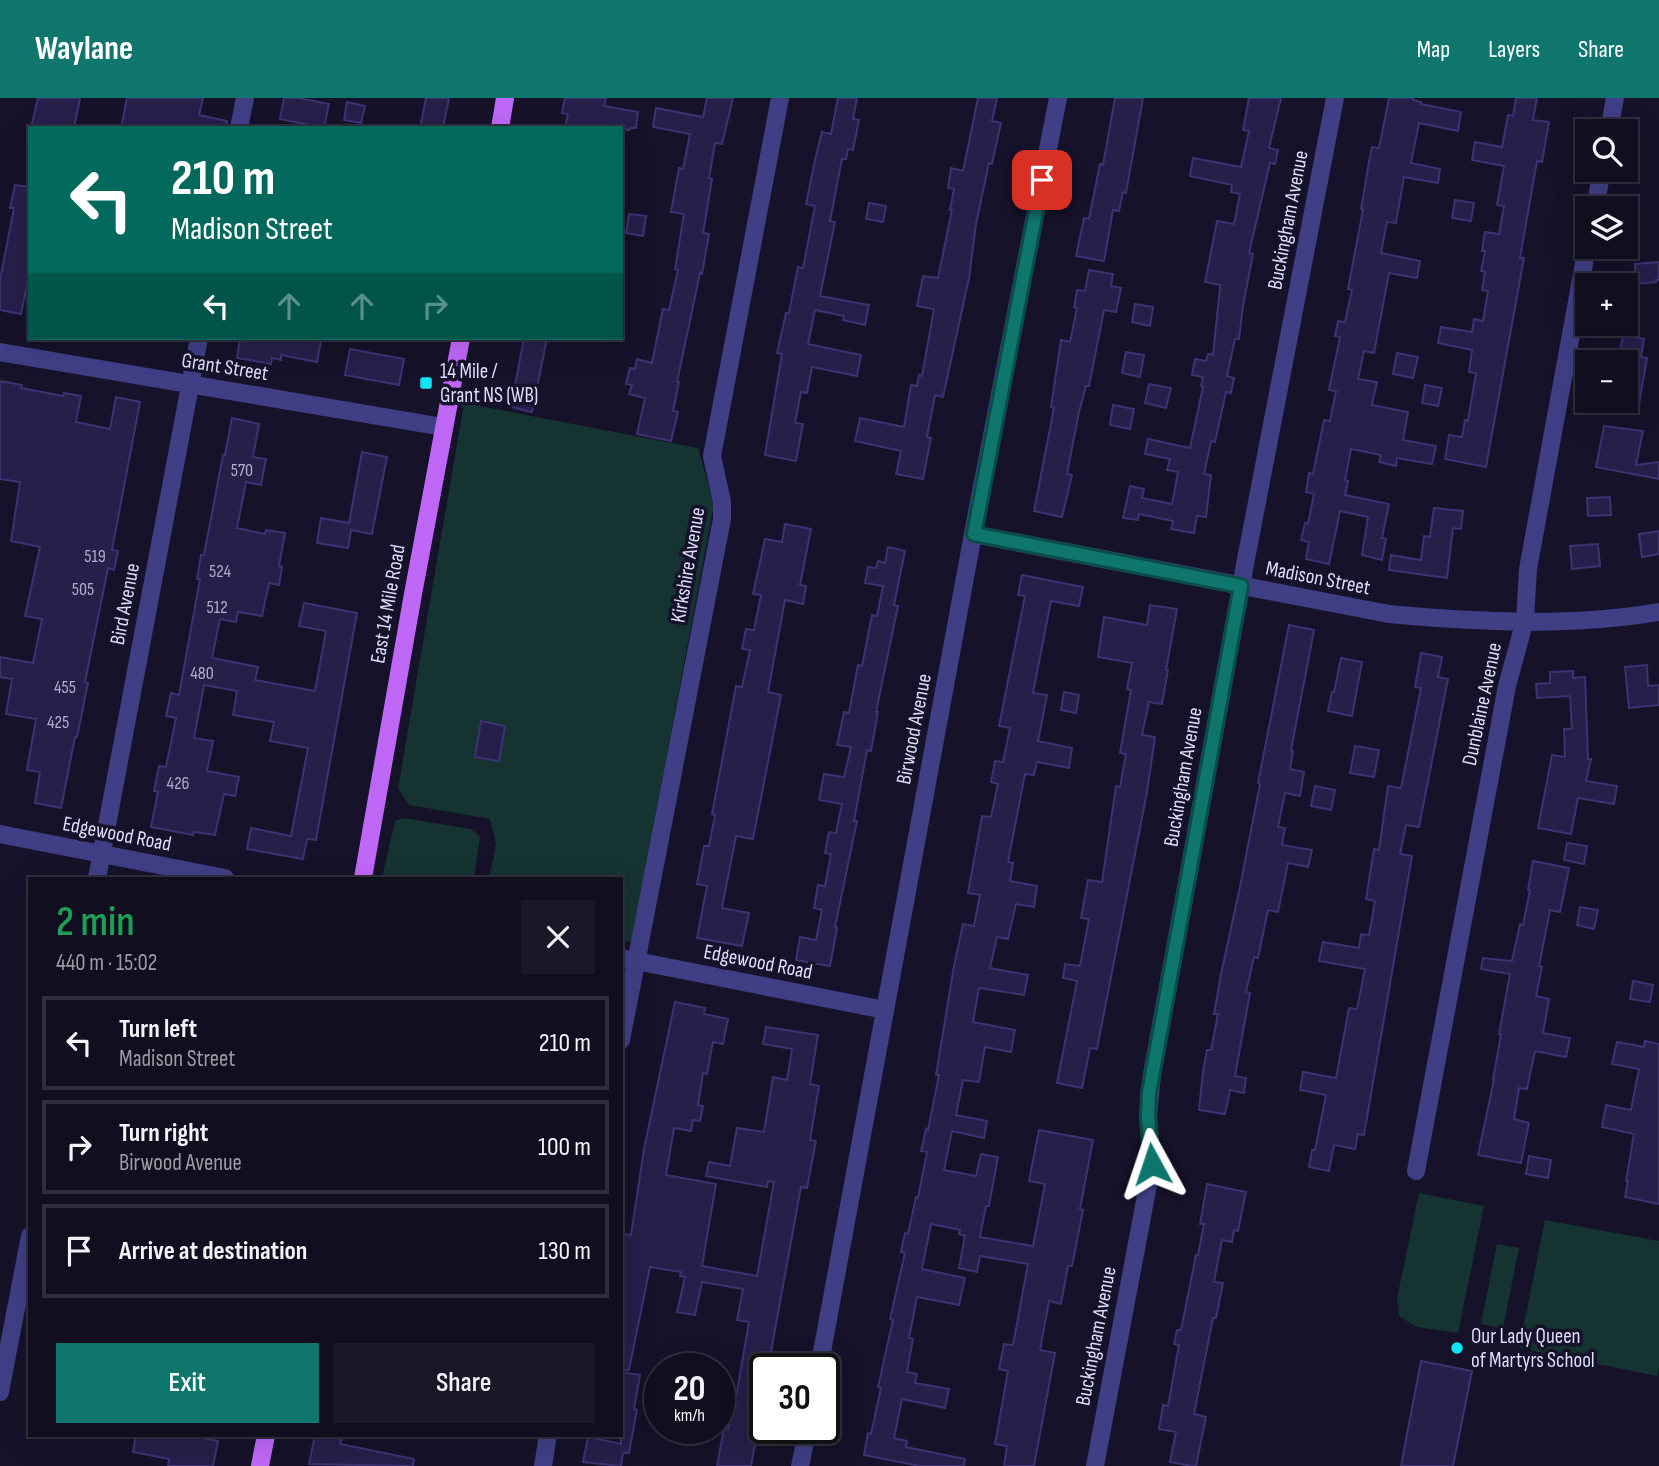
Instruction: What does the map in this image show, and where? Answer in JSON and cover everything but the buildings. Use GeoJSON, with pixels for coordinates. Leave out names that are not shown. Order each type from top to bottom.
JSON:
{"type":"FeatureCollection","features":[{"type":"Feature","properties":{"kind":"main road"},"geometry":{"type":"LineString","coordinates":[[499,126],[505,98]]}},
{"type":"Feature","properties":{"kind":"main road","name":"East 14 Mile Road"},"geometry":{"type":"LineString","coordinates":[[363,877],[461,340]]}},
{"type":"Feature","properties":{"kind":"main road"},"geometry":{"type":"LineString","coordinates":[[260,1466],[267,1437]]}},
{"type":"Feature","properties":{"kind":"street"},"geometry":{"type":"LineString","coordinates":[[239,126],[245,98]]}},
{"type":"Feature","properties":{"kind":"street","name":"Kirkshire Avenue"},"geometry":{"type":"LineString","coordinates":[[623,1020],[629,959],[722,519],[722,502],[712,456],[780,98]]}},
{"type":"Feature","properties":{"kind":"street","name":"Birwood Avenue"},"geometry":{"type":"LineString","coordinates":[[822,1353],[1058,98]]}},
{"type":"Feature","properties":{"kind":"street","name":"Buckingham Avenue"},"geometry":{"type":"LineString","coordinates":[[1095,1466],[1152,1164],[1148,1117],[1152,1074],[1241,586],[1335,98]]}},
{"type":"Feature","properties":{"kind":"street"},"geometry":{"type":"LineString","coordinates":[[1611,119],[1615,98]]}},
{"type":"Feature","properties":{"kind":"street","name":"Dunblaine Avenue"},"geometry":{"type":"LineString","coordinates":[[1416,1171],[1507,686],[1525,620],[1528,569],[1585,259]]}},
{"type":"Feature","properties":{"kind":"street","name":"Bird Avenue"},"geometry":{"type":"LineString","coordinates":[[97,877],[198,340]]}},
{"type":"Feature","properties":{"kind":"street","name":"Grant Street"},"geometry":{"type":"LineString","coordinates":[[0,352],[443,427]]}},
{"type":"Feature","properties":{"kind":"street","name":"Madison Street"},"geometry":{"type":"LineString","coordinates":[[974,534],[1389,614],[1430,618],[1592,621],[1659,612]]}},
{"type":"Feature","properties":{"kind":"street","name":"Edgewood Road"},"geometry":{"type":"LineString","coordinates":[[0,834],[220,877]]}},
{"type":"Feature","properties":{"kind":"street","name":"Edgewood Road"},"geometry":{"type":"LineString","coordinates":[[629,959],[885,1010]]}},
{"type":"Feature","properties":{"kind":"street"},"geometry":{"type":"LineString","coordinates":[[0,1392],[28,1246]]}},
{"type":"Feature","properties":{"kind":"street"},"geometry":{"type":"LineString","coordinates":[[543,1466],[548,1437]]}},
{"type":"Feature","properties":{"kind":"street"},"geometry":{"type":"LineString","coordinates":[[800,1466],[805,1444]]}},
{"type":"Feature","properties":{"kind":"green space"},"geometry":{"type":"Polygon","coordinates":[[[464,403],[698,448],[714,504],[632,941],[623,943],[623,877],[489,877],[496,845],[490,819],[409,805],[398,788],[464,403]]]}},
{"type":"Feature","properties":{"kind":"green space"},"geometry":{"type":"Polygon","coordinates":[[[403,818],[471,829],[480,837],[474,877],[382,877],[395,821],[403,818]]]}},
{"type":"Feature","properties":{"kind":"green space"},"geometry":{"type":"Polygon","coordinates":[[[1419,1193],[1484,1206],[1458,1333],[1416,1327],[1399,1316],[1397,1298],[1419,1193]]]}},
{"type":"Feature","properties":{"kind":"green space"},"geometry":{"type":"Polygon","coordinates":[[[1545,1220],[1659,1241],[1657,1376],[1519,1348],[1545,1220]]]}},
{"type":"Feature","properties":{"kind":"green space"},"geometry":{"type":"Polygon","coordinates":[[[1497,1244],[1519,1248],[1503,1329],[1481,1324],[1497,1244]]]}},
{"type":"Feature","properties":{"kind":"place","name":"14 Mile / Grant NS (WB)"},"geometry":{"type":"Point","coordinates":[426,383]}},
{"type":"Feature","properties":{"kind":"place","name":"Our Lady Queen of Martyrs School"},"geometry":{"type":"Point","coordinates":[1457,1348]}},
{"type":"Feature","properties":{"kind":"route"},"geometry":{"type":"LineString","coordinates":[[1042,180],[974,534],[1241,586],[1149,1093],[1149,1143],[1152,1164]]}}]}
